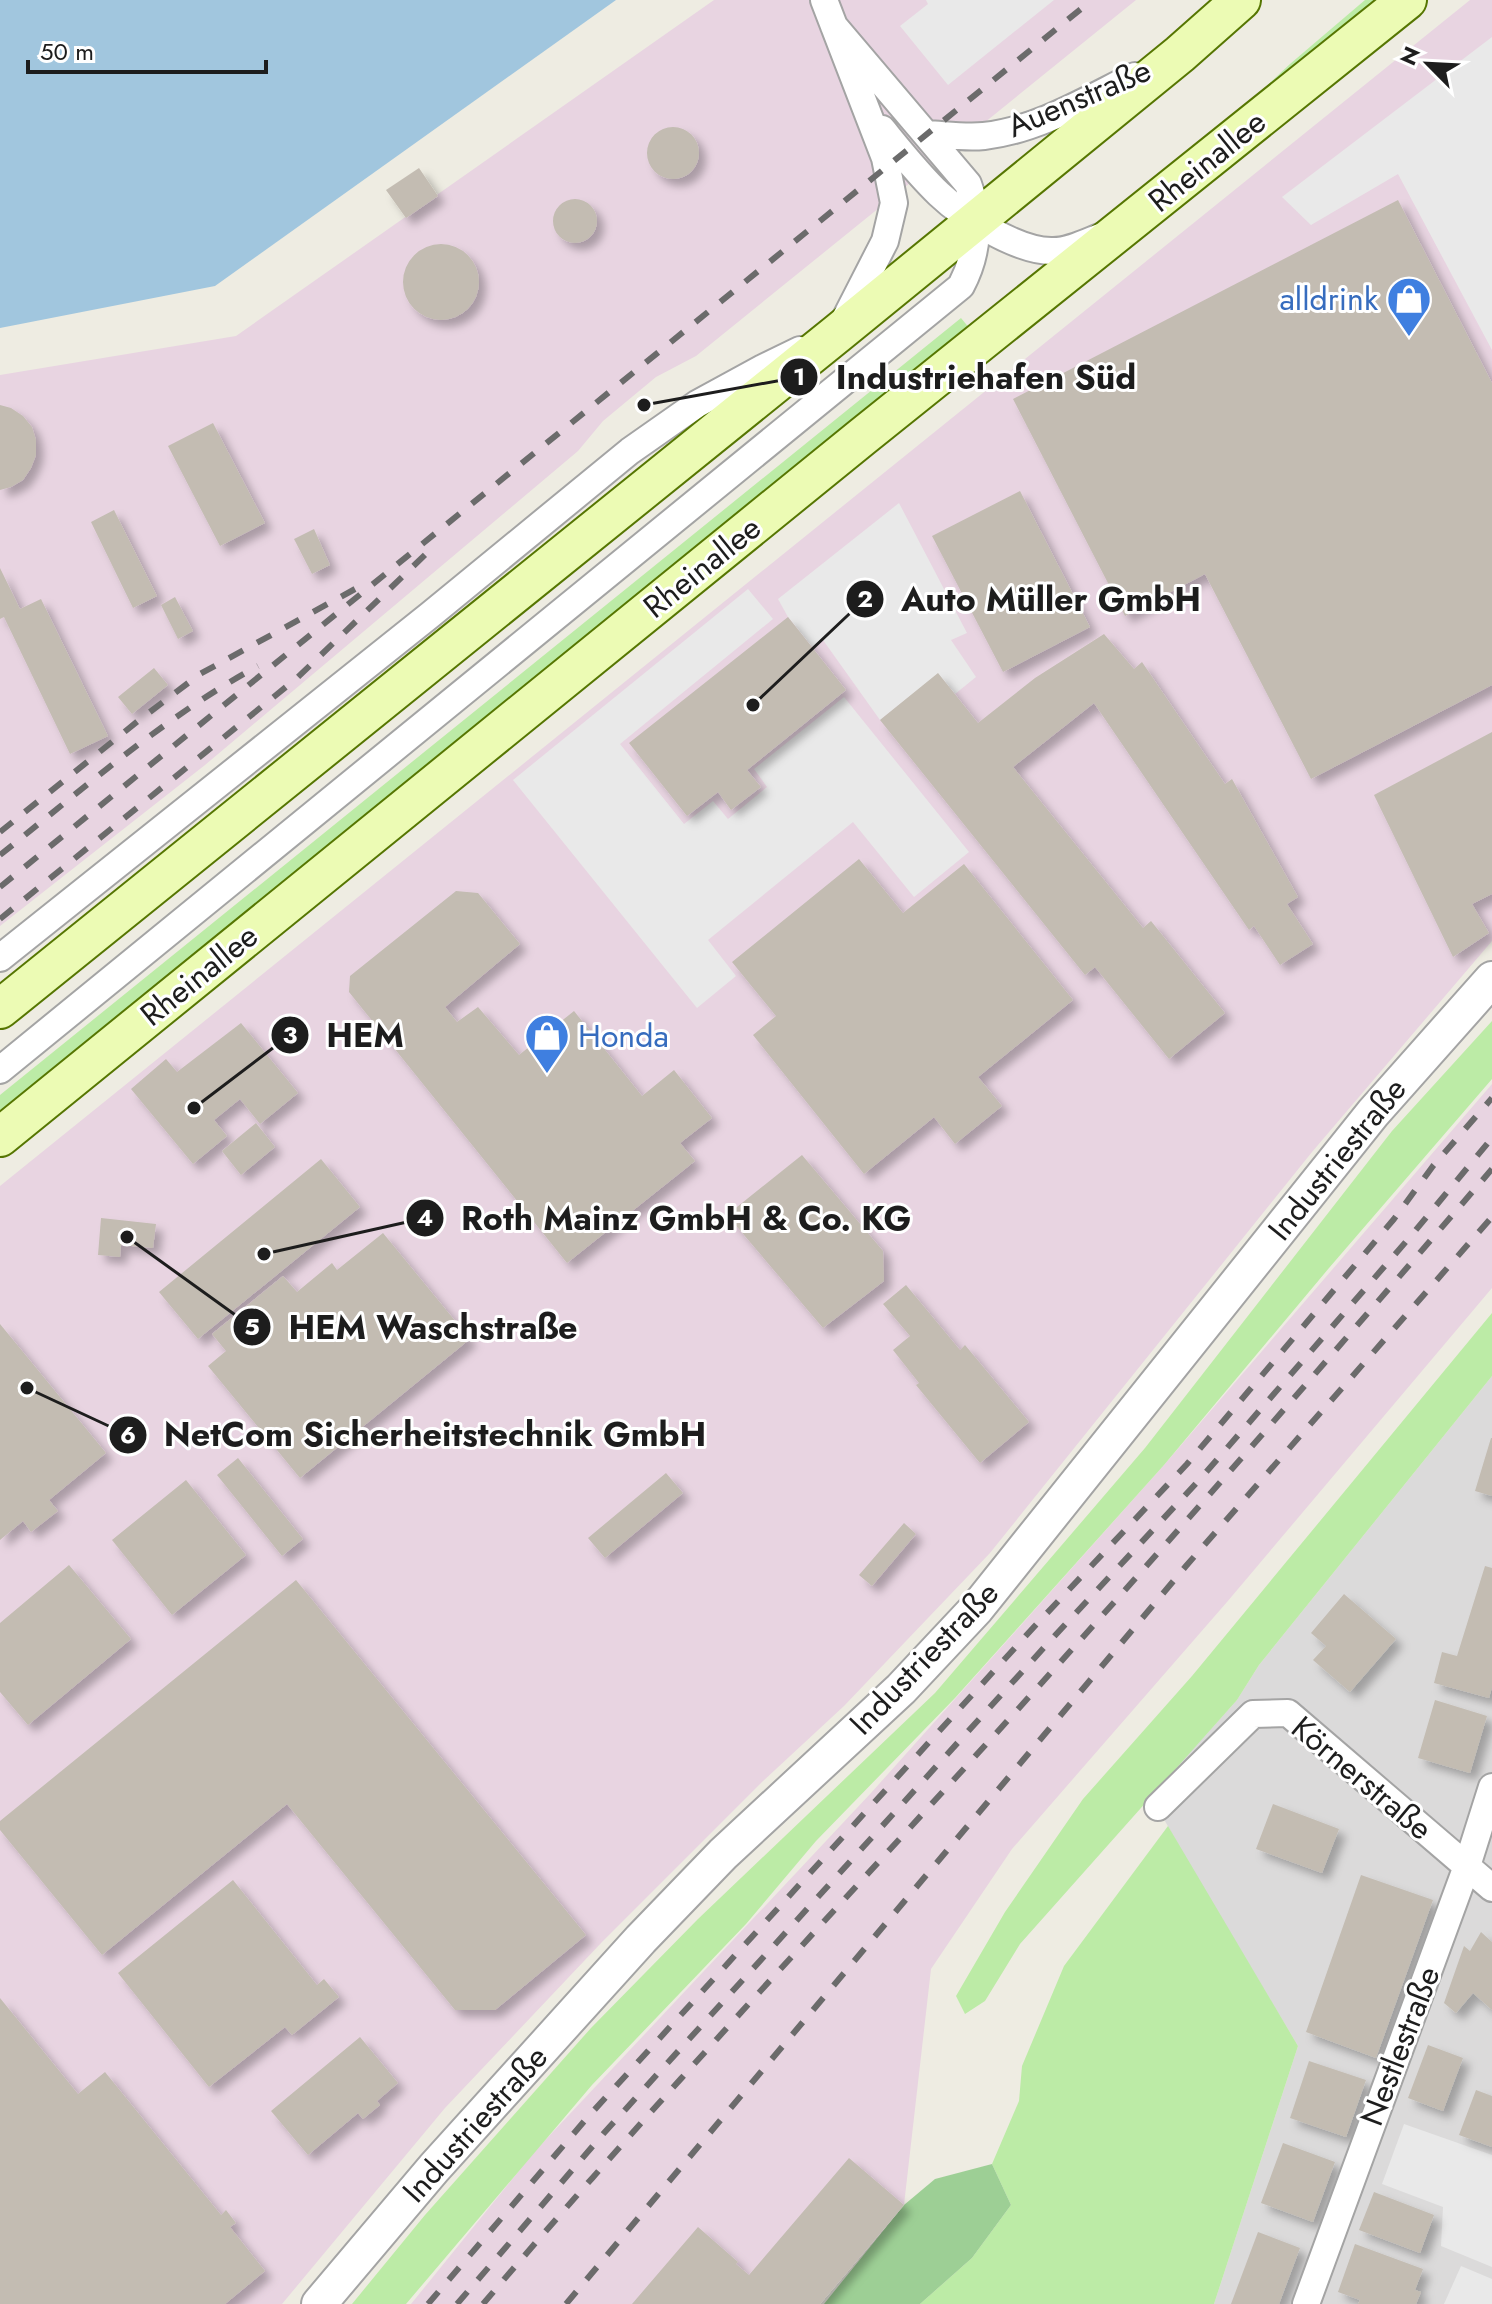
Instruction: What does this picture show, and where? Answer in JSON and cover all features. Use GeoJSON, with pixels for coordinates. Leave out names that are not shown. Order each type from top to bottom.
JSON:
{"type":"FeatureCollection","features":[{"type":"Feature","properties":{"kind":"main road"},"geometry":{"type":"LineString","coordinates":[[0,1009],[838,333],[1180,54],[1241,0]]}},
{"type":"Feature","properties":{"kind":"main road","name":"Rheinallee"},"geometry":{"type":"LineString","coordinates":[[0,1137],[765,515],[1407,0]]}},
{"type":"Feature","properties":{"kind":"street"},"geometry":{"type":"LineString","coordinates":[[0,958],[630,451],[697,404],[763,368],[838,333],[882,249],[893,216],[893,194],[887,167],[824,0]]}},
{"type":"Feature","properties":{"kind":"street"},"geometry":{"type":"LineString","coordinates":[[834,26],[968,184],[975,220]]}},
{"type":"Feature","properties":{"kind":"street","name":"Auenstraße"},"geometry":{"type":"LineString","coordinates":[[928,134],[974,137],[1018,129],[1180,54]]}},
{"type":"Feature","properties":{"kind":"street"},"geometry":{"type":"LineString","coordinates":[[867,111],[941,196],[975,220],[1023,245],[1054,251],[1073,247],[1126,226]]}},
{"type":"Feature","properties":{"kind":"street","name":"Rheinallee"},"geometry":{"type":"LineString","coordinates":[[0,1070],[961,286],[974,258],[975,220]]}},
{"type":"Feature","properties":{"kind":"street","name":"Industriestraße"},"geometry":{"type":"LineString","coordinates":[[319,2304],[434,2168],[641,1939],[723,1854],[901,1689],[977,1608],[1373,1113],[1492,979]]}},
{"type":"Feature","properties":{"kind":"street","name":"Körnerstraße"},"geometry":{"type":"LineString","coordinates":[[1158,1807],[1253,1714],[1288,1713],[1492,1888]]}},
{"type":"Feature","properties":{"kind":"street","name":"Nestlestraße"},"geometry":{"type":"LineString","coordinates":[[1306,2304],[1467,1866],[1488,1818],[1492,1787]]}},
{"type":"Feature","properties":{"kind":"shaded area"},"geometry":{"type":"Polygon","coordinates":[[[714,0],[1136,0],[696,356],[656,377],[603,421],[578,451],[205,765],[0,926],[0,375],[236,336],[714,0]]]}},
{"type":"Feature","properties":{"kind":"shaded area"},"geometry":{"type":"Polygon","coordinates":[[[926,0],[1054,0],[948,85],[900,26],[928,4],[926,0]]]}},
{"type":"Feature","properties":{"kind":"shaded area"},"geometry":{"type":"Polygon","coordinates":[[[1470,0],[1492,0],[1492,941],[1312,1152],[990,1553],[844,1706],[762,1782],[602,1942],[445,2108],[282,2304],[0,2304],[0,1186],[1470,0]]]}},
{"type":"Feature","properties":{"kind":"shaded area"},"geometry":{"type":"Polygon","coordinates":[[[1492,37],[1492,350],[1398,174],[1311,225],[1282,197],[1492,37]]]}},
{"type":"Feature","properties":{"kind":"shaded area"},"geometry":{"type":"Polygon","coordinates":[[[899,503],[967,633],[951,640],[976,677],[955,694],[938,674],[880,720],[823,640],[812,647],[778,599],[899,503]]]}},
{"type":"Feature","properties":{"kind":"shaded area"},"geometry":{"type":"Polygon","coordinates":[[[748,589],[773,619],[620,744],[684,824],[713,801],[728,819],[767,787],[754,769],[844,697],[969,852],[914,897],[853,822],[708,940],[736,976],[697,1008],[513,780],[748,589]]]}},
{"type":"Feature","properties":{"kind":"shaded area"},"geometry":{"type":"Polygon","coordinates":[[[1492,1084],[1492,1288],[1227,1602],[1012,1849],[931,1969],[904,2205],[820,2304],[411,2304],[536,2150],[871,1793],[1164,1465],[1492,1084]]]}},
{"type":"Feature","properties":{"kind":"shaded area"},"geometry":{"type":"Polygon","coordinates":[[[1492,1376],[1492,2304],[1214,2304],[1298,2046],[1151,1796],[1237,1700],[1259,1665],[1492,1376]]]}},
{"type":"Feature","properties":{"kind":"shaded area"},"geometry":{"type":"Polygon","coordinates":[[[1404,2124],[1492,2155],[1492,2267],[1441,2246],[1443,2207],[1382,2184],[1404,2124]]]}},
{"type":"Feature","properties":{"kind":"shaded area"},"geometry":{"type":"Polygon","coordinates":[[[1461,2266],[1492,2279],[1492,2304],[1444,2304],[1461,2266]]]}},
{"type":"Feature","properties":{"kind":"green space"},"geometry":{"type":"Polygon","coordinates":[[[1365,0],[1382,0],[1220,130],[1290,64],[1365,0]]]}},
{"type":"Feature","properties":{"kind":"green space"},"geometry":{"type":"Polygon","coordinates":[[[961,318],[970,329],[0,1113],[0,1095],[961,318]]]}},
{"type":"Feature","properties":{"kind":"green space"},"geometry":{"type":"Polygon","coordinates":[[[1492,1021],[1492,1079],[1164,1465],[955,1698],[816,1841],[746,1924],[592,2085],[406,2304],[352,2304],[425,2215],[591,2028],[698,1919],[935,1693],[1145,1448],[1392,1131],[1492,1021]]]}},
{"type":"Feature","properties":{"kind":"green space"},"geometry":{"type":"Polygon","coordinates":[[[1492,1313],[1492,1376],[1259,1665],[1237,1700],[1020,1944],[985,2001],[965,2014],[956,1996],[1005,1912],[1083,1799],[1192,1676],[1492,1313]]]}},
{"type":"Feature","properties":{"kind":"green space"},"geometry":{"type":"Polygon","coordinates":[[[1168,1826],[1298,2046],[1214,2304],[920,2304],[972,2258],[1011,2205],[992,2164],[1019,2101],[1022,2066],[1064,1966],[1168,1826]]]}},
{"type":"Feature","properties":{"kind":"green space"},"geometry":{"type":"Polygon","coordinates":[[[992,2164],[1011,2205],[972,2258],[920,2304],[824,2304],[904,2205],[935,2179],[992,2164]]]}},
{"type":"Feature","properties":{"kind":"water"},"geometry":{"type":"Polygon","coordinates":[[[0,0],[616,0],[215,286],[0,328],[0,0]]]}},
{"type":"Feature","properties":{"kind":"building"},"geometry":{"type":"Polygon","coordinates":[[[673,127],[691,135],[699,153],[691,171],[673,179],[655,171],[647,153],[655,135],[673,127]]]}},
{"type":"Feature","properties":{"kind":"building"},"geometry":{"type":"Polygon","coordinates":[[[419,168],[438,196],[406,218],[386,190],[419,168]]]}},
{"type":"Feature","properties":{"kind":"building"},"geometry":{"type":"Polygon","coordinates":[[[575,199],[591,205],[597,221],[591,237],[575,243],[559,237],[553,221],[559,205],[575,199]]]}},
{"type":"Feature","properties":{"kind":"building"},"geometry":{"type":"Polygon","coordinates":[[[1398,200],[1492,383],[1492,685],[1311,779],[1205,574],[1125,616],[1013,399],[1398,200]]]}},
{"type":"Feature","properties":{"kind":"building"},"geometry":{"type":"Polygon","coordinates":[[[441,244],[456,247],[468,255],[476,267],[479,282],[476,297],[468,309],[456,317],[441,320],[426,317],[414,309],[406,297],[403,282],[406,267],[414,255],[426,247],[441,244]]]}},
{"type":"Feature","properties":{"kind":"building"},"geometry":{"type":"Polygon","coordinates":[[[0,405],[23,416],[32,427],[36,455],[23,480],[0,490],[0,405]]]}},
{"type":"Feature","properties":{"kind":"building"},"geometry":{"type":"Polygon","coordinates":[[[213,423],[265,523],[220,546],[168,446],[213,423]]]}},
{"type":"Feature","properties":{"kind":"building"},"geometry":{"type":"Polygon","coordinates":[[[1020,491],[1090,627],[1003,672],[932,536],[1020,491]]]}},
{"type":"Feature","properties":{"kind":"building"},"geometry":{"type":"Polygon","coordinates":[[[114,510],[157,596],[133,608],[91,522],[114,510]]]}},
{"type":"Feature","properties":{"kind":"building"},"geometry":{"type":"Polygon","coordinates":[[[314,529],[330,565],[312,574],[294,539],[314,529]]]}},
{"type":"Feature","properties":{"kind":"building"},"geometry":{"type":"Polygon","coordinates":[[[0,568],[20,609],[41,599],[108,736],[70,754],[4,617],[0,619],[0,568]]]}},
{"type":"Feature","properties":{"kind":"building"},"geometry":{"type":"Polygon","coordinates":[[[175,597],[193,631],[178,639],[161,605],[175,597]]]}},
{"type":"Feature","properties":{"kind":"building"},"geometry":{"type":"Polygon","coordinates":[[[788,617],[846,690],[747,770],[761,787],[731,810],[718,792],[687,816],[629,743],[788,617]]]}},
{"type":"Feature","properties":{"kind":"building"},"geometry":{"type":"Polygon","coordinates":[[[1104,634],[1134,669],[1142,662],[1225,784],[1232,779],[1298,897],[1287,904],[1313,944],[1280,965],[1254,926],[1249,930],[1094,703],[1013,767],[1143,928],[1151,921],[1225,1013],[1169,1059],[1095,967],[1085,975],[880,720],[938,673],[978,723],[1035,678],[1104,634]]]}},
{"type":"Feature","properties":{"kind":"building"},"geometry":{"type":"Polygon","coordinates":[[[154,668],[168,685],[132,714],[118,697],[154,668]]]}},
{"type":"Feature","properties":{"kind":"building"},"geometry":{"type":"Polygon","coordinates":[[[1492,732],[1492,894],[1472,904],[1489,933],[1453,957],[1374,795],[1492,732]]]}},
{"type":"Feature","properties":{"kind":"building"},"geometry":{"type":"Polygon","coordinates":[[[859,859],[903,913],[964,864],[1073,1000],[978,1077],[1002,1106],[955,1144],[934,1117],[864,1174],[753,1035],[776,1016],[732,962],[859,859]]]}},
{"type":"Feature","properties":{"kind":"building"},"geometry":{"type":"Polygon","coordinates":[[[456,891],[478,893],[520,944],[445,1007],[457,1022],[478,1007],[519,1055],[574,1011],[642,1096],[674,1070],[712,1118],[680,1143],[695,1161],[567,1263],[349,992],[350,976],[456,891]]]}},
{"type":"Feature","properties":{"kind":"building"},"geometry":{"type":"Polygon","coordinates":[[[241,1023],[298,1093],[260,1124],[240,1099],[214,1120],[227,1136],[193,1164],[131,1089],[166,1059],[177,1072],[241,1023]]]}},
{"type":"Feature","properties":{"kind":"building"},"geometry":{"type":"Polygon","coordinates":[[[256,1123],[275,1147],[241,1175],[222,1151],[256,1123]]]}},
{"type":"Feature","properties":{"kind":"building"},"geometry":{"type":"Polygon","coordinates":[[[802,1155],[883,1251],[884,1281],[823,1328],[727,1215],[802,1155]]]}},
{"type":"Feature","properties":{"kind":"building"},"geometry":{"type":"Polygon","coordinates":[[[321,1159],[360,1207],[198,1339],[159,1292],[321,1159]]]}},
{"type":"Feature","properties":{"kind":"building"},"geometry":{"type":"Polygon","coordinates":[[[101,1218],[156,1224],[153,1248],[121,1245],[120,1257],[98,1255],[101,1218]]]}},
{"type":"Feature","properties":{"kind":"building"},"geometry":{"type":"Polygon","coordinates":[[[383,1233],[470,1339],[300,1478],[208,1366],[226,1351],[212,1334],[283,1276],[297,1292],[332,1263],[337,1270],[383,1233]]]}},
{"type":"Feature","properties":{"kind":"building"},"geometry":{"type":"Polygon","coordinates":[[[906,1285],[960,1350],[965,1345],[1029,1422],[980,1463],[916,1385],[919,1383],[893,1350],[910,1336],[883,1304],[906,1285]]]}},
{"type":"Feature","properties":{"kind":"building"},"geometry":{"type":"Polygon","coordinates":[[[0,1324],[106,1453],[49,1500],[58,1511],[31,1532],[23,1521],[0,1540],[0,1324]]]}},
{"type":"Feature","properties":{"kind":"building"},"geometry":{"type":"Polygon","coordinates":[[[1492,1438],[1492,1496],[1475,1491],[1492,1438]]]}},
{"type":"Feature","properties":{"kind":"building"},"geometry":{"type":"Polygon","coordinates":[[[238,1458],[303,1539],[282,1556],[217,1475],[238,1458]]]}},
{"type":"Feature","properties":{"kind":"building"},"geometry":{"type":"Polygon","coordinates":[[[666,1473],[683,1493],[605,1558],[588,1538],[666,1473]]]}},
{"type":"Feature","properties":{"kind":"building"},"geometry":{"type":"Polygon","coordinates":[[[186,1480],[246,1555],[172,1615],[112,1540],[186,1480]]]}},
{"type":"Feature","properties":{"kind":"building"},"geometry":{"type":"Polygon","coordinates":[[[904,1523],[916,1534],[872,1586],[859,1575],[904,1523]]]}},
{"type":"Feature","properties":{"kind":"building"},"geometry":{"type":"Polygon","coordinates":[[[69,1565],[131,1639],[28,1725],[0,1692],[0,1623],[69,1565]]]}},
{"type":"Feature","properties":{"kind":"building"},"geometry":{"type":"Polygon","coordinates":[[[1485,1566],[1492,1568],[1492,1687],[1489,1698],[1434,1683],[1442,1652],[1457,1656],[1485,1566]]]}},
{"type":"Feature","properties":{"kind":"building"},"geometry":{"type":"Polygon","coordinates":[[[296,1580],[586,1935],[495,2010],[455,2010],[287,1804],[102,1955],[0,1830],[0,1821],[296,1580]]]}},
{"type":"Feature","properties":{"kind":"building"},"geometry":{"type":"Polygon","coordinates":[[[1344,1594],[1396,1639],[1350,1692],[1313,1660],[1326,1646],[1311,1633],[1344,1594]]]}},
{"type":"Feature","properties":{"kind":"building"},"geometry":{"type":"Polygon","coordinates":[[[1435,1700],[1487,1716],[1470,1773],[1418,1758],[1435,1700]]]}},
{"type":"Feature","properties":{"kind":"building"},"geometry":{"type":"Polygon","coordinates":[[[1273,1804],[1339,1829],[1322,1873],[1256,1849],[1273,1804]]]}},
{"type":"Feature","properties":{"kind":"building"},"geometry":{"type":"Polygon","coordinates":[[[1361,1875],[1433,1900],[1376,2058],[1306,2032],[1361,1875]]]}},
{"type":"Feature","properties":{"kind":"building"},"geometry":{"type":"Polygon","coordinates":[[[233,1880],[317,1985],[324,1979],[339,1997],[292,2035],[285,2027],[209,2087],[118,1973],[233,1880]]]}},
{"type":"Feature","properties":{"kind":"building"},"geometry":{"type":"Polygon","coordinates":[[[1481,1932],[1492,1942],[1492,2010],[1473,1993],[1456,2013],[1444,2003],[1464,1946],[1470,1951],[1481,1932]]]}},
{"type":"Feature","properties":{"kind":"building"},"geometry":{"type":"Polygon","coordinates":[[[0,1998],[78,2094],[105,2072],[221,2215],[226,2210],[236,2223],[230,2227],[265,2271],[225,2304],[0,2304],[0,1998]]]}},
{"type":"Feature","properties":{"kind":"building"},"geometry":{"type":"Polygon","coordinates":[[[360,2037],[398,2083],[377,2101],[380,2105],[363,2119],[358,2113],[308,2155],[271,2111],[360,2037]]]}},
{"type":"Feature","properties":{"kind":"building"},"geometry":{"type":"Polygon","coordinates":[[[1428,2045],[1463,2058],[1443,2111],[1408,2098],[1428,2045]]]}},
{"type":"Feature","properties":{"kind":"building"},"geometry":{"type":"Polygon","coordinates":[[[1309,2061],[1366,2080],[1346,2137],[1290,2118],[1309,2061]]]}},
{"type":"Feature","properties":{"kind":"building"},"geometry":{"type":"Polygon","coordinates":[[[1476,2090],[1492,2096],[1492,2147],[1459,2135],[1476,2090]]]}},
{"type":"Feature","properties":{"kind":"building"},"geometry":{"type":"Polygon","coordinates":[[[1283,2143],[1335,2162],[1313,2222],[1261,2203],[1283,2143]]]}},
{"type":"Feature","properties":{"kind":"building"},"geometry":{"type":"Polygon","coordinates":[[[849,2158],[904,2205],[820,2304],[632,2304],[698,2227],[749,2275],[849,2158]]]}},
{"type":"Feature","properties":{"kind":"building"},"geometry":{"type":"Polygon","coordinates":[[[1374,2192],[1434,2215],[1420,2253],[1359,2230],[1374,2192]]]}},
{"type":"Feature","properties":{"kind":"building"},"geometry":{"type":"Polygon","coordinates":[[[1258,2232],[1300,2248],[1279,2304],[1231,2304],[1258,2232]]]}},
{"type":"Feature","properties":{"kind":"building"},"geometry":{"type":"Polygon","coordinates":[[[1355,2244],[1423,2269],[1415,2290],[1421,2292],[1416,2304],[1358,2304],[1360,2300],[1338,2292],[1355,2244]]]}},
{"type":"Feature","properties":{"kind":"railway"},"geometry":{"type":"LineString","coordinates":[[0,887],[1092,0]]}},
{"type":"Feature","properties":{"kind":"railway"},"geometry":{"type":"LineString","coordinates":[[0,919],[297,678],[428,552]]}},
{"type":"Feature","properties":{"kind":"railway"},"geometry":{"type":"LineString","coordinates":[[0,832],[200,674],[355,589]]}},
{"type":"Feature","properties":{"kind":"railway"},"geometry":{"type":"LineString","coordinates":[[0,855],[157,731],[258,666]]}},
{"type":"Feature","properties":{"kind":"railway"},"geometry":{"type":"LineString","coordinates":[[428,2304],[587,2118],[1033,1628],[1187,1464],[1492,1098]]}},
{"type":"Feature","properties":{"kind":"railway"},"geometry":{"type":"LineString","coordinates":[[457,2304],[604,2133],[1201,1478],[1492,1138]]}},
{"type":"Feature","properties":{"kind":"railway"},"geometry":{"type":"LineString","coordinates":[[483,2304],[699,2059],[1119,1597],[1492,1169]]}},
{"type":"Feature","properties":{"kind":"railway"},"geometry":{"type":"LineString","coordinates":[[566,2304],[1186,1566],[1492,1217]]}},
{"type":"Feature","properties":{"kind":"place","name":"alldrink"},"geometry":{"type":"Point","coordinates":[1409,338]}},
{"type":"Feature","properties":{"kind":"place","name":"Industriehafen Süd"},"geometry":{"type":"Point","coordinates":[644,405]}},
{"type":"Feature","properties":{"kind":"place","name":"Auto Müller GmbH"},"geometry":{"type":"Point","coordinates":[753,705]}},
{"type":"Feature","properties":{"kind":"place","name":"Honda"},"geometry":{"type":"Point","coordinates":[547,1075]}},
{"type":"Feature","properties":{"kind":"place","name":"HEM"},"geometry":{"type":"Point","coordinates":[194,1108]}},
{"type":"Feature","properties":{"kind":"place","name":"HEM Waschstraße"},"geometry":{"type":"Point","coordinates":[127,1237]}},
{"type":"Feature","properties":{"kind":"place","name":"Roth Mainz GmbH & Co. KG"},"geometry":{"type":"Point","coordinates":[264,1254]}},
{"type":"Feature","properties":{"kind":"place","name":"NetCom Sicherheitstechnik GmbH"},"geometry":{"type":"Point","coordinates":[27,1388]}}]}
